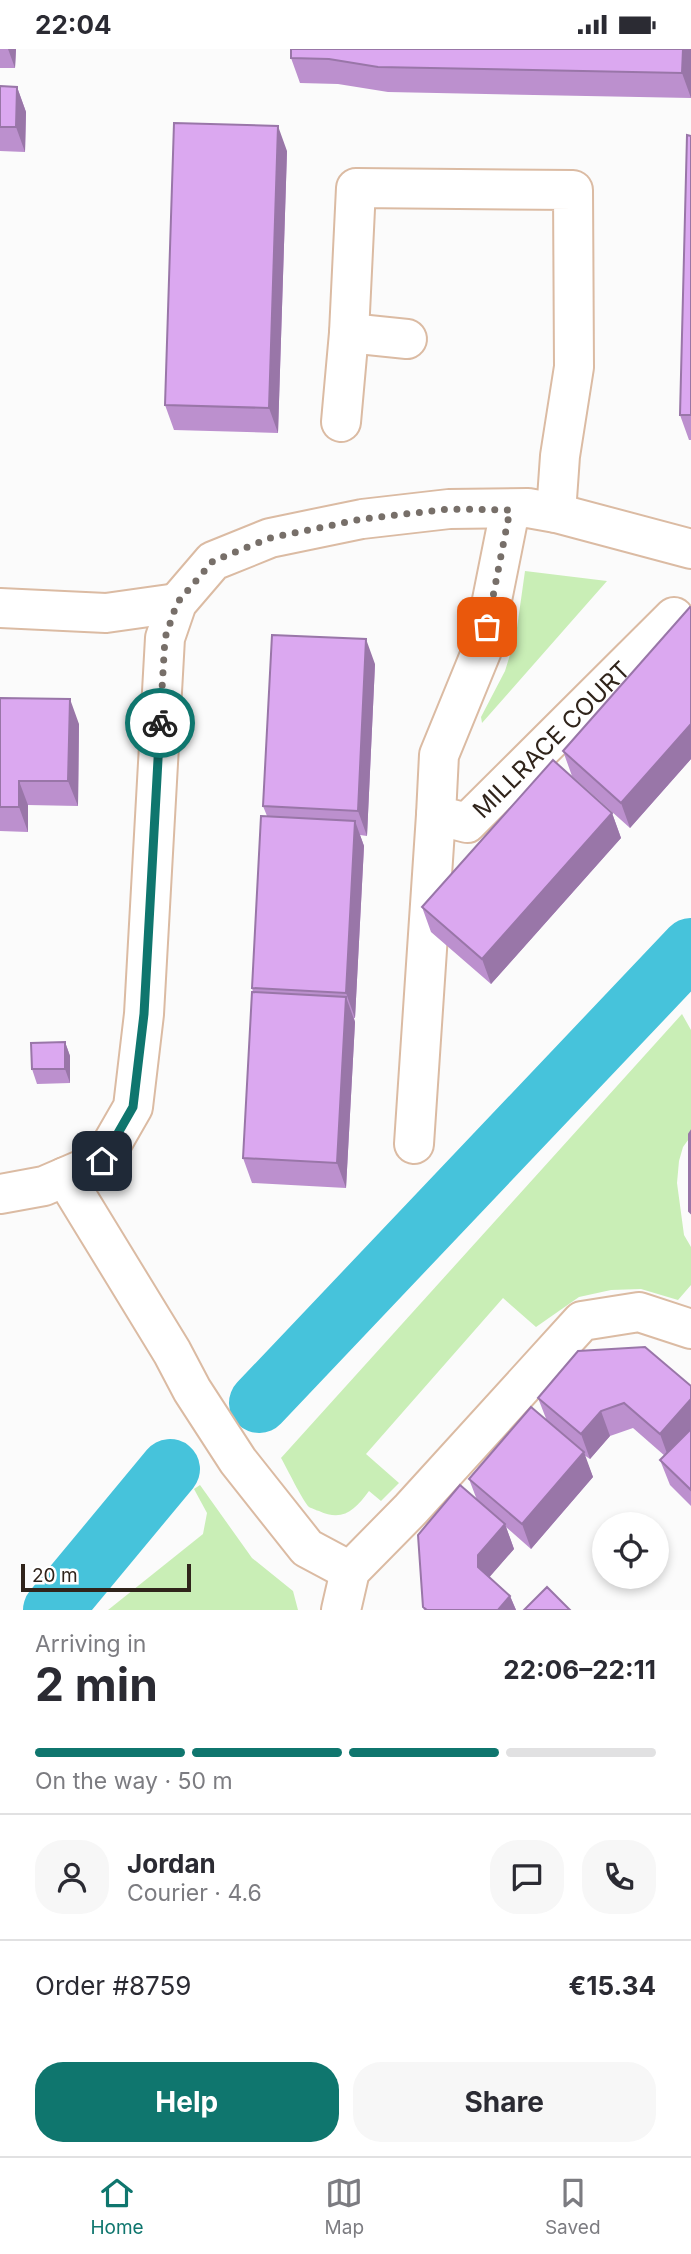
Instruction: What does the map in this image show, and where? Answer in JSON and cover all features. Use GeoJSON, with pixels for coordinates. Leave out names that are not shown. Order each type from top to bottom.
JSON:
{"type":"FeatureCollection","features":[{"type":"Feature","properties":{"kind":"street"},"geometry":{"type":"LineString","coordinates":[[341,422],[349,333],[356,188],[573,190],[574,367],[560,456],[556,513]]}},
{"type":"Feature","properties":{"kind":"street"},"geometry":{"type":"LineString","coordinates":[[349,333],[407,339]]}},
{"type":"Feature","properties":{"kind":"street"},"geometry":{"type":"LineString","coordinates":[[0,1194],[44,1186],[102,1161],[133,1107],[144,1014],[165,638],[177,603],[213,561],[270,538],[362,519],[437,510],[528,508],[691,549]]}},
{"type":"Feature","properties":{"kind":"street","name":"MILLRACE COURT"},"geometry":{"type":"LineString","coordinates":[[510,510],[482,650],[439,755],[436,815],[467,823],[674,617]]}},
{"type":"Feature","properties":{"kind":"street"},"geometry":{"type":"LineString","coordinates":[[0,608],[106,613],[177,603]]}},
{"type":"Feature","properties":{"kind":"street"},"geometry":{"type":"LineString","coordinates":[[414,1144],[436,815]]}},
{"type":"Feature","properties":{"kind":"street"},"geometry":{"type":"LineString","coordinates":[[65,1177],[172,1352],[192,1390],[238,1461],[307,1548],[350,1571]]}},
{"type":"Feature","properties":{"kind":"street"},"geometry":{"type":"LineString","coordinates":[[341,1610],[350,1571],[420,1499],[582,1321],[639,1312],[691,1329]]}},
{"type":"Feature","properties":{"kind":"green space"},"geometry":{"type":"Polygon","coordinates":[[[525,571],[607,581],[482,723],[481,717],[505,671],[516,635],[525,571]]]}},
{"type":"Feature","properties":{"kind":"green space"},"geometry":{"type":"Polygon","coordinates":[[[682,1014],[691,1030],[691,1136],[683,1147],[677,1183],[684,1235],[691,1247],[691,1285],[678,1300],[641,1289],[611,1290],[579,1297],[536,1327],[503,1298],[366,1454],[399,1483],[381,1501],[369,1491],[359,1504],[342,1515],[327,1514],[309,1507],[281,1458],[682,1014]]]}},
{"type":"Feature","properties":{"kind":"green space"},"geometry":{"type":"Polygon","coordinates":[[[200,1485],[252,1558],[293,1591],[298,1610],[108,1610],[203,1534],[207,1513],[194,1489],[200,1485]]]}},
{"type":"Feature","properties":{"kind":"building"},"geometry":{"type":"Polygon","coordinates":[[[291,49],[683,49],[682,73],[378,67],[329,59],[291,58],[291,49]]]}},
{"type":"Feature","properties":{"kind":"building"},"geometry":{"type":"Polygon","coordinates":[[[0,86],[17,87],[16,127],[0,127],[0,86]]]}},
{"type":"Feature","properties":{"kind":"building"},"geometry":{"type":"Polygon","coordinates":[[[174,123],[278,126],[269,408],[165,405],[174,123]]]}},
{"type":"Feature","properties":{"kind":"building"},"geometry":{"type":"Polygon","coordinates":[[[687,135],[691,136],[691,415],[680,415],[687,135]]]}},
{"type":"Feature","properties":{"kind":"building"},"geometry":{"type":"Polygon","coordinates":[[[690,607],[691,724],[621,803],[563,751],[690,607]]]}},
{"type":"Feature","properties":{"kind":"building"},"geometry":{"type":"Polygon","coordinates":[[[272,635],[366,639],[358,811],[263,806],[272,635]]]}},
{"type":"Feature","properties":{"kind":"building"},"geometry":{"type":"Polygon","coordinates":[[[0,698],[70,699],[68,781],[19,781],[19,807],[0,807],[0,698]]]}},
{"type":"Feature","properties":{"kind":"building"},"geometry":{"type":"Polygon","coordinates":[[[553,760],[612,813],[482,959],[422,907],[553,760]]]}},
{"type":"Feature","properties":{"kind":"building"},"geometry":{"type":"Polygon","coordinates":[[[261,816],[355,821],[346,993],[252,988],[261,816]]]}},
{"type":"Feature","properties":{"kind":"building"},"geometry":{"type":"Polygon","coordinates":[[[252,992],[346,997],[337,1163],[243,1158],[252,992]]]}},
{"type":"Feature","properties":{"kind":"building"},"geometry":{"type":"Polygon","coordinates":[[[65,1042],[65,1069],[32,1069],[31,1043],[65,1042]]]}},
{"type":"Feature","properties":{"kind":"building"},"geometry":{"type":"Polygon","coordinates":[[[691,1131],[691,1213],[689,1134],[691,1131]]]}},
{"type":"Feature","properties":{"kind":"building"},"geometry":{"type":"Polygon","coordinates":[[[645,1347],[691,1386],[691,1399],[660,1434],[624,1403],[601,1411],[581,1434],[538,1398],[578,1351],[645,1347]]]}},
{"type":"Feature","properties":{"kind":"building"},"geometry":{"type":"Polygon","coordinates":[[[531,1407],[584,1452],[522,1524],[469,1479],[531,1407]]]}},
{"type":"Feature","properties":{"kind":"building"},"geometry":{"type":"Polygon","coordinates":[[[691,1429],[691,1490],[660,1460],[691,1429]]]}},
{"type":"Feature","properties":{"kind":"building"},"geometry":{"type":"Polygon","coordinates":[[[460,1485],[505,1524],[478,1555],[478,1567],[510,1596],[498,1610],[427,1610],[423,1607],[418,1535],[460,1485]]]}},
{"type":"Feature","properties":{"kind":"building"},"geometry":{"type":"Polygon","coordinates":[[[547,1587],[570,1610],[524,1610],[547,1587]]]}},
{"type":"Feature","properties":{"kind":"waterway"},"geometry":{"type":"LineString","coordinates":[[259,1403],[691,948]]}},
{"type":"Feature","properties":{"kind":"waterway"},"geometry":{"type":"LineString","coordinates":[[53,1610],[170,1469]]}},
{"type":"Feature","properties":{"kind":"way so far"},"geometry":{"type":"LineString","coordinates":[[160,723],[165,638],[177,603],[213,561],[270,538],[362,519],[449,509],[510,510],[487,627]]}},
{"type":"Feature","properties":{"kind":"route"},"geometry":{"type":"LineString","coordinates":[[102,1161],[133,1107],[144,1014],[160,723]]}}]}
